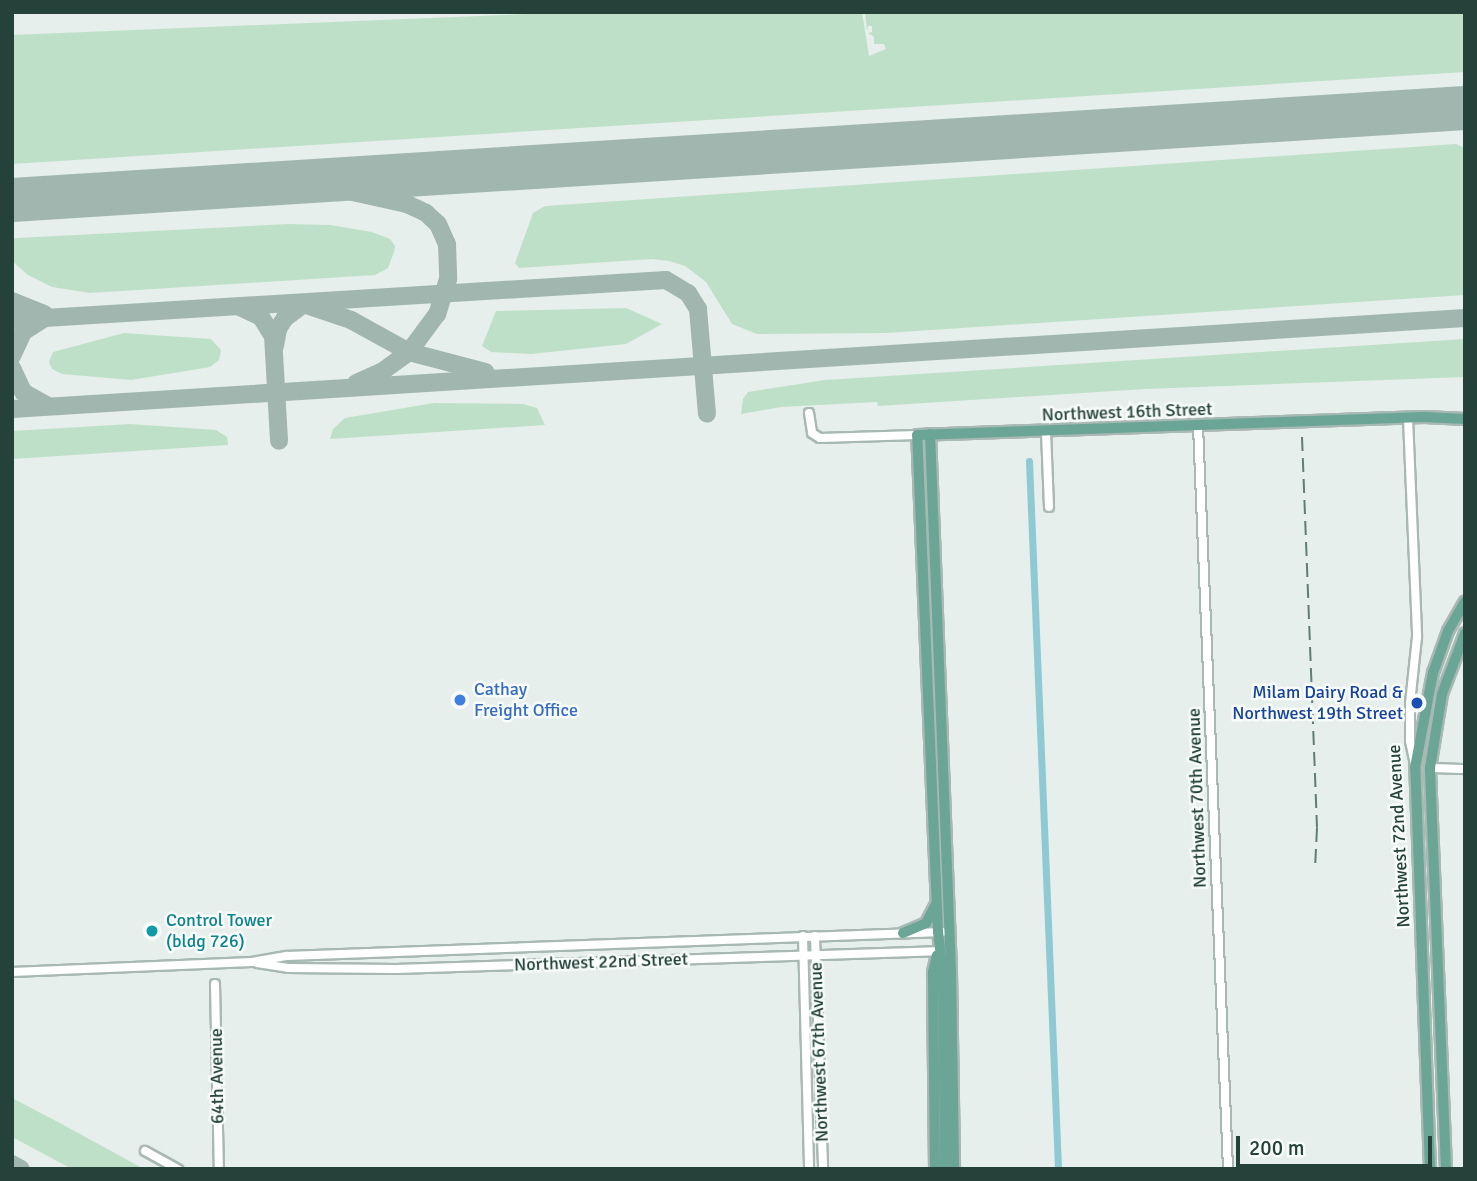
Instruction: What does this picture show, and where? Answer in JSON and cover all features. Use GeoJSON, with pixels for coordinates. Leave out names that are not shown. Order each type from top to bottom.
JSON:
{"type":"FeatureCollection","features":[{"type":"Feature","properties":{"kind":"main road","name":"Northwest 16th Street"},"geometry":{"type":"LineString","coordinates":[[917,435],[1408,418],[1465,419]]}},
{"type":"Feature","properties":{"kind":"main road"},"geometry":{"type":"LineString","coordinates":[[930,434],[950,932],[954,1169]]}},
{"type":"Feature","properties":{"kind":"main road"},"geometry":{"type":"LineString","coordinates":[[917,435],[937,932],[943,972],[945,1169]]}},
{"type":"Feature","properties":{"kind":"main road"},"geometry":{"type":"LineString","coordinates":[[1430,768],[1415,768],[1421,722],[1433,673],[1448,631],[1465,601]]}},
{"type":"Feature","properties":{"kind":"main road","name":"Northwest 72nd Avenue"},"geometry":{"type":"LineString","coordinates":[[1446,1169],[1430,768],[1442,694],[1465,634]]}},
{"type":"Feature","properties":{"kind":"main road","name":"Northwest 72nd Avenue"},"geometry":{"type":"LineString","coordinates":[[1415,768],[1430,1169]]}},
{"type":"Feature","properties":{"kind":"main road"},"geometry":{"type":"LineString","coordinates":[[1416,830],[1433,856]]}},
{"type":"Feature","properties":{"kind":"main road"},"geometry":{"type":"LineString","coordinates":[[904,933],[926,923],[937,904]]}},
{"type":"Feature","properties":{"kind":"main road"},"geometry":{"type":"LineString","coordinates":[[1421,945],[1436,945]]}},
{"type":"Feature","properties":{"kind":"main road"},"geometry":{"type":"LineString","coordinates":[[935,1169],[933,972],[939,951]]}},
{"type":"Feature","properties":{"kind":"main road"},"geometry":{"type":"LineString","coordinates":[[1426,1073],[1431,1084],[1443,1091]]}},
{"type":"Feature","properties":{"kind":"main road"},"geometry":{"type":"LineString","coordinates":[[1429,1143],[1434,1151],[1445,1157]]}},
{"type":"Feature","properties":{"kind":"street","name":"Northwest 16th Street"},"geometry":{"type":"LineString","coordinates":[[809,413],[812,433],[820,438],[917,435]]}},
{"type":"Feature","properties":{"kind":"street","name":"Northwest 72nd Avenue"},"geometry":{"type":"LineString","coordinates":[[1408,418],[1417,637],[1411,687],[1410,741],[1415,768]]}},
{"type":"Feature","properties":{"kind":"street","name":"Northwest 70th Avenue"},"geometry":{"type":"LineString","coordinates":[[1198,425],[1228,1169]]}},
{"type":"Feature","properties":{"kind":"street"},"geometry":{"type":"LineString","coordinates":[[1046,432],[1049,508]]}},
{"type":"Feature","properties":{"kind":"street"},"geometry":{"type":"LineString","coordinates":[[1430,768],[1465,769]]}},
{"type":"Feature","properties":{"kind":"street","name":"Northwest 22nd Street"},"geometry":{"type":"LineString","coordinates":[[12,972],[253,962],[287,956],[950,932]]}},
{"type":"Feature","properties":{"kind":"street","name":"Northwest 67th Avenue"},"geometry":{"type":"LineString","coordinates":[[803,936],[809,1169]]}},
{"type":"Feature","properties":{"kind":"street","name":"Northwest 67th Avenue"},"geometry":{"type":"LineString","coordinates":[[815,936],[823,1169]]}},
{"type":"Feature","properties":{"kind":"street","name":"Northwest 22nd Street"},"geometry":{"type":"LineString","coordinates":[[253,962],[288,968],[347,970],[950,950]]}},
{"type":"Feature","properties":{"kind":"street","name":"64th Avenue"},"geometry":{"type":"LineString","coordinates":[[215,984],[219,1169]]}},
{"type":"Feature","properties":{"kind":"street"},"geometry":{"type":"LineString","coordinates":[[145,1151],[178,1169]]}},
{"type":"Feature","properties":{"kind":"green space"},"geometry":{"type":"Polygon","coordinates":[[[578,12],[862,12],[869,56],[886,49],[884,44],[874,44],[874,37],[868,33],[872,32],[872,26],[868,26],[867,31],[865,12],[1465,12],[1465,72],[12,164],[12,35],[578,12]]]}},
{"type":"Feature","properties":{"kind":"green space"},"geometry":{"type":"Polygon","coordinates":[[[1456,144],[1465,148],[1465,295],[886,333],[757,334],[732,324],[706,282],[685,266],[669,261],[652,259],[519,268],[515,263],[533,213],[545,206],[1456,144]]]}},
{"type":"Feature","properties":{"kind":"green space"},"geometry":{"type":"Polygon","coordinates":[[[288,224],[330,225],[372,232],[390,239],[395,246],[394,252],[388,268],[375,275],[90,293],[52,287],[28,275],[12,261],[12,239],[17,238],[288,224]]]}},
{"type":"Feature","properties":{"kind":"green space"},"geometry":{"type":"Polygon","coordinates":[[[626,308],[662,324],[626,344],[531,354],[491,352],[482,346],[496,311],[626,308]]]}},
{"type":"Feature","properties":{"kind":"green space"},"geometry":{"type":"Polygon","coordinates":[[[124,333],[211,339],[221,350],[219,360],[210,367],[131,380],[62,374],[52,369],[49,362],[53,352],[124,333]]]}},
{"type":"Feature","properties":{"kind":"green space"},"geometry":{"type":"Polygon","coordinates":[[[1465,339],[1465,377],[1145,389],[878,406],[877,402],[781,407],[741,414],[743,399],[748,392],[825,380],[1465,339]]]}},
{"type":"Feature","properties":{"kind":"green space"},"geometry":{"type":"Polygon","coordinates":[[[434,403],[523,404],[537,408],[545,425],[330,439],[333,429],[345,418],[434,403]]]}},
{"type":"Feature","properties":{"kind":"green space"},"geometry":{"type":"Polygon","coordinates":[[[130,424],[216,430],[227,437],[228,445],[12,459],[12,431],[130,424]]]}},
{"type":"Feature","properties":{"kind":"green space"},"geometry":{"type":"Polygon","coordinates":[[[12,1098],[144,1169],[72,1169],[12,1137],[12,1098]]]}},
{"type":"Feature","properties":{"kind":"waterway"},"geometry":{"type":"LineString","coordinates":[[1029,461],[1058,1169]]}},
{"type":"Feature","properties":{"kind":"taxiway"},"geometry":{"type":"LineString","coordinates":[[1459,109],[1465,109]]}},
{"type":"Feature","properties":{"kind":"taxiway"},"geometry":{"type":"LineString","coordinates":[[195,189],[348,191],[407,204],[426,213],[438,224],[447,244],[448,279],[437,314],[409,352],[381,372],[356,383]]}},
{"type":"Feature","properties":{"kind":"taxiway"},"geometry":{"type":"LineString","coordinates":[[12,202],[28,199]]}},
{"type":"Feature","properties":{"kind":"taxiway"},"geometry":{"type":"LineString","coordinates":[[12,320],[666,280],[688,293],[698,309],[707,414]]}},
{"type":"Feature","properties":{"kind":"taxiway"},"geometry":{"type":"LineString","coordinates":[[12,301],[45,314]]}},
{"type":"Feature","properties":{"kind":"taxiway"},"geometry":{"type":"LineString","coordinates":[[275,346],[278,329],[285,318],[305,303]]}},
{"type":"Feature","properties":{"kind":"taxiway"},"geometry":{"type":"LineString","coordinates":[[309,306],[351,320],[409,352],[485,372]]}},
{"type":"Feature","properties":{"kind":"taxiway"},"geometry":{"type":"LineString","coordinates":[[240,307],[261,317],[273,336],[279,441]]}},
{"type":"Feature","properties":{"kind":"taxiway"},"geometry":{"type":"LineString","coordinates":[[12,409],[1465,318]]}},
{"type":"Feature","properties":{"kind":"taxiway"},"geometry":{"type":"LineString","coordinates":[[12,356],[23,332],[43,319]]}},
{"type":"Feature","properties":{"kind":"taxiway"},"geometry":{"type":"LineString","coordinates":[[12,368],[23,392],[48,406]]}},
{"type":"Feature","properties":{"kind":"taxiway"},"geometry":{"type":"LineString","coordinates":[[12,1164],[21,1169]]}},
{"type":"Feature","properties":{"kind":"runway"},"geometry":{"type":"LineString","coordinates":[[12,200],[1465,108]]}},
{"type":"Feature","properties":{"kind":"railway"},"geometry":{"type":"LineString","coordinates":[[1302,437],[1317,828],[1315,869]]}},
{"type":"Feature","properties":{"kind":"place","name":"Cathay Freight Office"},"geometry":{"type":"Point","coordinates":[460,700]}},
{"type":"Feature","properties":{"kind":"place","name":"Milam Dairy Road & Northwest 19th Street"},"geometry":{"type":"Point","coordinates":[1417,703]}},
{"type":"Feature","properties":{"kind":"place","name":"Control Tower (bldg 726)"},"geometry":{"type":"Point","coordinates":[152,931]}}]}
